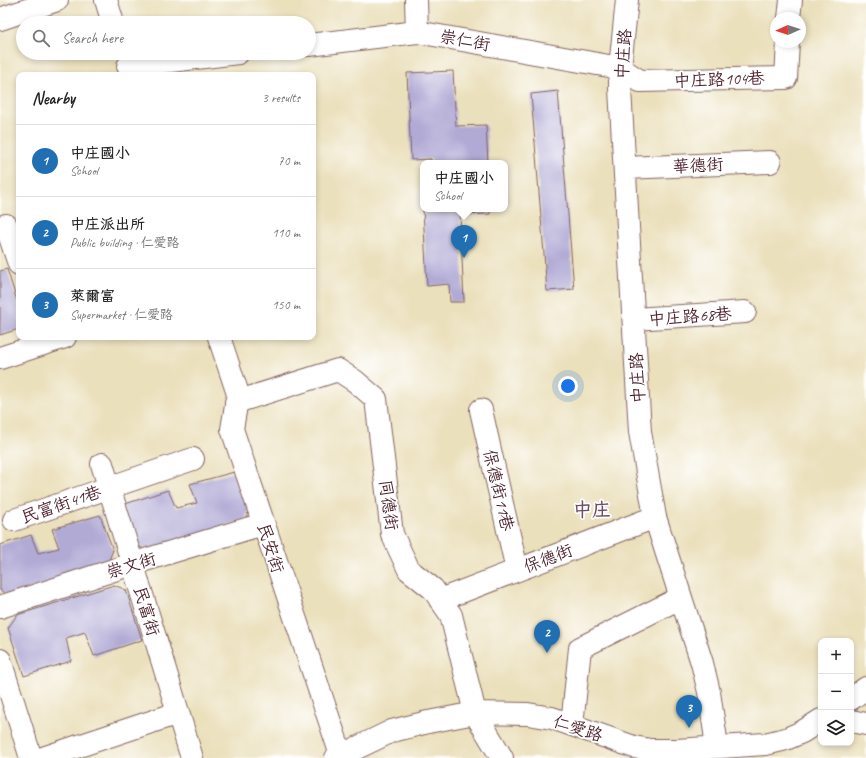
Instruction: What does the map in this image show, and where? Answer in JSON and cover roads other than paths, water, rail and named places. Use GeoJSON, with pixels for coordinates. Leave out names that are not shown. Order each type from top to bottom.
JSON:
{"type":"FeatureCollection","features":[{"type":"Feature","properties":{"kind":"street"},"geometry":{"type":"LineString","coordinates":[[0,19],[57,0]]}},
{"type":"Feature","properties":{"kind":"street"},"geometry":{"type":"LineString","coordinates":[[106,0],[111,16]]}},
{"type":"Feature","properties":{"kind":"street"},"geometry":{"type":"LineString","coordinates":[[416,0],[417,32]]}},
{"type":"Feature","properties":{"kind":"street","name":"中庄路"},"geometry":{"type":"LineString","coordinates":[[627,0],[620,68],[620,89],[640,432],[655,517],[702,663],[709,692],[717,746]]}},
{"type":"Feature","properties":{"kind":"street"},"geometry":{"type":"LineString","coordinates":[[789,12],[790,0]]}},
{"type":"Feature","properties":{"kind":"street","name":"崇仁街"},"geometry":{"type":"LineString","coordinates":[[316,44],[417,32],[620,68]]}},
{"type":"Feature","properties":{"kind":"street","name":"中庄路104巷"},"geometry":{"type":"LineString","coordinates":[[620,68],[640,81],[786,78],[788,48]]}},
{"type":"Feature","properties":{"kind":"street"},"geometry":{"type":"LineString","coordinates":[[127,65],[173,60]]}},
{"type":"Feature","properties":{"kind":"street","name":"華德街"},"geometry":{"type":"LineString","coordinates":[[625,168],[770,162]]}},
{"type":"Feature","properties":{"kind":"street"},"geometry":{"type":"LineString","coordinates":[[6,225],[16,255]]}},
{"type":"Feature","properties":{"kind":"street","name":"中庄路68巷"},"geometry":{"type":"LineString","coordinates":[[634,319],[745,312]]}},
{"type":"Feature","properties":{"kind":"street"},"geometry":{"type":"LineString","coordinates":[[0,358],[43,340]]}},
{"type":"Feature","properties":{"kind":"street","name":"民安街"},"geometry":{"type":"LineString","coordinates":[[220,340],[238,394],[232,429],[340,757]]}},
{"type":"Feature","properties":{"kind":"street","name":"同德街"},"geometry":{"type":"LineString","coordinates":[[236,402],[338,370],[356,381],[376,399],[392,534],[409,570],[433,589],[451,615],[475,713],[502,758]]}},
{"type":"Feature","properties":{"kind":"street","name":"保德街11巷"},"geometry":{"type":"LineString","coordinates":[[481,410],[518,570]]}},
{"type":"Feature","properties":{"kind":"street","name":"民富街41巷"},"geometry":{"type":"LineString","coordinates":[[14,520],[193,459]]}},
{"type":"Feature","properties":{"kind":"street","name":"民富街"},"geometry":{"type":"LineString","coordinates":[[102,464],[192,758]]}},
{"type":"Feature","properties":{"kind":"street","name":"保德街"},"geometry":{"type":"LineString","coordinates":[[440,600],[655,517]]}},
{"type":"Feature","properties":{"kind":"street","name":"崇文街"},"geometry":{"type":"LineString","coordinates":[[0,607],[132,564],[263,524]]}},
{"type":"Feature","properties":{"kind":"street"},"geometry":{"type":"LineString","coordinates":[[572,725],[580,648],[680,598]]}},
{"type":"Feature","properties":{"kind":"street"},"geometry":{"type":"LineString","coordinates":[[0,660],[31,758]]}},
{"type":"Feature","properties":{"kind":"street"},"geometry":{"type":"LineString","coordinates":[[854,696],[866,688]]}},
{"type":"Feature","properties":{"kind":"street"},"geometry":{"type":"LineString","coordinates":[[43,758],[178,713]]}},
{"type":"Feature","properties":{"kind":"street","name":"仁愛路"},"geometry":{"type":"LineString","coordinates":[[340,757],[392,731],[475,713],[528,714],[552,718],[634,747],[650,750],[677,750],[717,746],[765,744],[786,739],[802,732],[818,722]]}},
{"type":"Feature","properties":{"kind":"street"},"geometry":{"type":"LineString","coordinates":[[854,722],[866,724]]}},
{"type":"Feature","properties":{"kind":"place","name":"中庄國小"},"geometry":{"type":"Point","coordinates":[464,258]}},
{"type":"Feature","properties":{"kind":"place","name":"中庄派出所"},"geometry":{"type":"Point","coordinates":[547,653]}},
{"type":"Feature","properties":{"kind":"place","name":"萊爾富"},"geometry":{"type":"Point","coordinates":[689,728]}},
{"type":"Feature","properties":{"kind":"district","name":"中庄"},"geometry":{"type":"Point","coordinates":[592,509]}}]}
